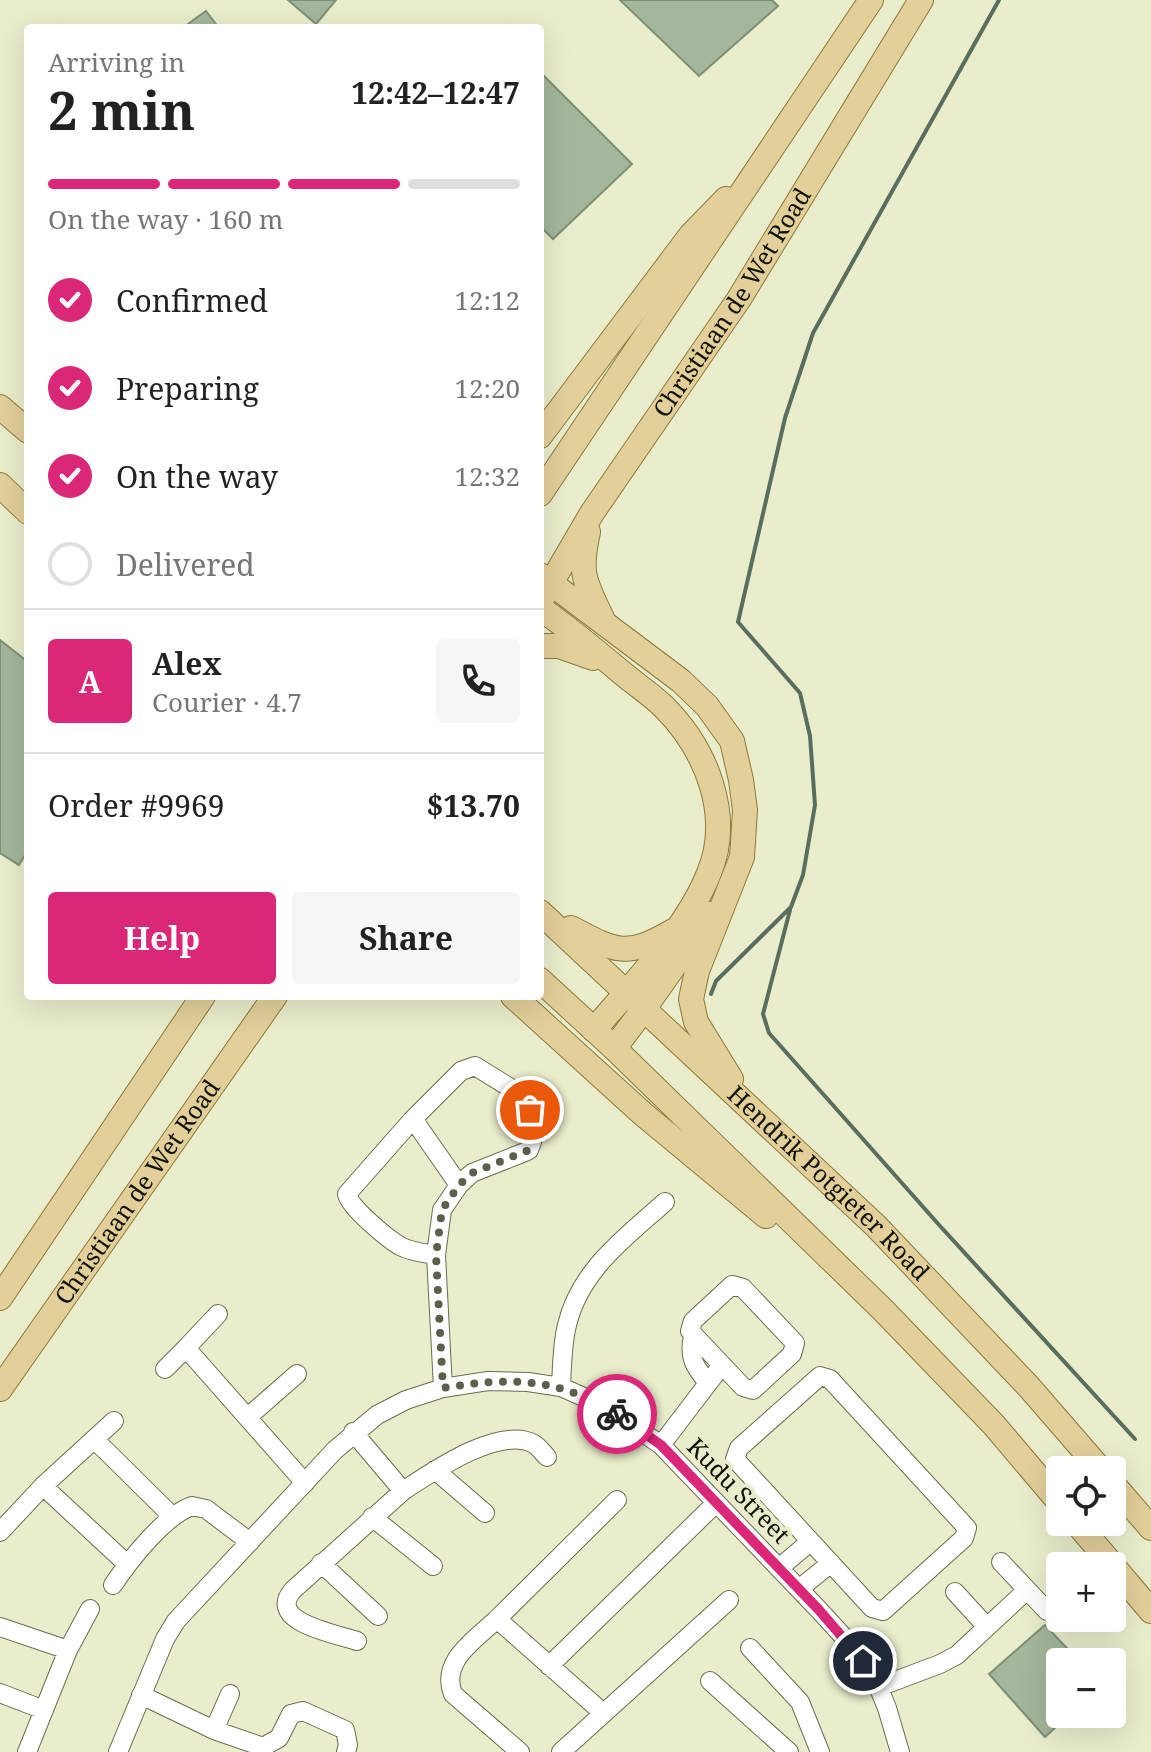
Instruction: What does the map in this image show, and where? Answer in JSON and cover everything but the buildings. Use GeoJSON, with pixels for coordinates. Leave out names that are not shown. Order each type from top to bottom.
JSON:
{"type":"FeatureCollection","features":[{"type":"Feature","properties":{"kind":"main road","name":"Christiaan de Wet Road"},"geometry":{"type":"LineString","coordinates":[[544,488],[871,0]]}},
{"type":"Feature","properties":{"kind":"main road","name":"Christiaan de Wet Road"},"geometry":{"type":"LineString","coordinates":[[544,590],[592,513],[739,299],[921,0]]}},
{"type":"Feature","properties":{"kind":"main road"},"geometry":{"type":"LineString","coordinates":[[544,431],[691,235],[774,148]]}},
{"type":"Feature","properties":{"kind":"main road"},"geometry":{"type":"LineString","coordinates":[[0,407],[24,428]]}},
{"type":"Feature","properties":{"kind":"main road"},"geometry":{"type":"LineString","coordinates":[[0,485],[24,508]]}},
{"type":"Feature","properties":{"kind":"main road"},"geometry":{"type":"LineString","coordinates":[[592,513],[583,569],[586,588],[607,627]]}},
{"type":"Feature","properties":{"kind":"main road"},"geometry":{"type":"LineString","coordinates":[[544,593],[607,627],[681,681],[707,706],[732,741],[745,810],[742,857],[691,989],[691,1007],[708,1045],[755,1114]]}},
{"type":"Feature","properties":{"kind":"main road"},"geometry":{"type":"LineString","coordinates":[[544,593],[623,674],[662,705],[686,732],[703,759],[713,785],[719,844],[709,874],[658,956],[594,1030]]}},
{"type":"Feature","properties":{"kind":"main road"},"geometry":{"type":"LineString","coordinates":[[544,646],[576,651],[623,674]]}},
{"type":"Feature","properties":{"kind":"main road"},"geometry":{"type":"LineString","coordinates":[[614,1048],[645,1011],[674,964],[730,890]]}},
{"type":"Feature","properties":{"kind":"main road"},"geometry":{"type":"LineString","coordinates":[[544,914],[610,947],[629,950],[653,943],[675,930]]}},
{"type":"Feature","properties":{"kind":"main road","name":"Hendrik Potgieter Road"},"geometry":{"type":"LineString","coordinates":[[544,916],[876,1226],[1029,1387],[1089,1456]]}},
{"type":"Feature","properties":{"kind":"main road"},"geometry":{"type":"LineString","coordinates":[[544,984],[883,1310],[994,1425],[1046,1486]]}},
{"type":"Feature","properties":{"kind":"main road"},"geometry":{"type":"LineString","coordinates":[[0,1298],[200,1000]]}},
{"type":"Feature","properties":{"kind":"main road","name":"Christiaan de Wet Road"},"geometry":{"type":"LineString","coordinates":[[0,1389],[272,1000]]}},
{"type":"Feature","properties":{"kind":"main road"},"geometry":{"type":"LineString","coordinates":[[254,1026],[278,1000]]}},
{"type":"Feature","properties":{"kind":"main road"},"geometry":{"type":"LineString","coordinates":[[517,1000],[643,1114],[883,1310]]}},
{"type":"Feature","properties":{"kind":"main road"},"geometry":{"type":"LineString","coordinates":[[1126,1499],[1151,1528]]}},
{"type":"Feature","properties":{"kind":"main road"},"geometry":{"type":"LineString","coordinates":[[1088,1536],[1151,1611]]}},
{"type":"Feature","properties":{"kind":"street"},"geometry":{"type":"LineString","coordinates":[[436,1255],[397,1244],[347,1199],[350,1189],[413,1119],[468,1067],[482,1069],[525,1097],[530,1110],[532,1142],[529,1150],[472,1173],[459,1185],[442,1210],[436,1255],[443,1388]]}},
{"type":"Feature","properties":{"kind":"street"},"geometry":{"type":"LineString","coordinates":[[413,1119],[459,1185]]}},
{"type":"Feature","properties":{"kind":"street"},"geometry":{"type":"LineString","coordinates":[[561,1387],[567,1324],[575,1299],[608,1252],[665,1202]]}},
{"type":"Feature","properties":{"kind":"street"},"geometry":{"type":"LineString","coordinates":[[693,1336],[743,1387],[753,1390],[792,1354],[795,1343],[738,1285],[727,1288],[690,1325],[693,1336],[691,1360],[708,1383]]}},
{"type":"Feature","properties":{"kind":"street"},"geometry":{"type":"LineString","coordinates":[[165,1369],[218,1314]]}},
{"type":"Feature","properties":{"kind":"street"},"geometry":{"type":"LineString","coordinates":[[186,1348],[305,1483]]}},
{"type":"Feature","properties":{"kind":"street"},"geometry":{"type":"LineString","coordinates":[[661,1445],[722,1365]]}},
{"type":"Feature","properties":{"kind":"street"},"geometry":{"type":"LineString","coordinates":[[249,1416],[297,1374]]}},
{"type":"Feature","properties":{"kind":"street"},"geometry":{"type":"LineString","coordinates":[[826,1376],[967,1528],[964,1538],[883,1611],[872,1608],[831,1563],[738,1464],[736,1453],[815,1378],[826,1376]]}},
{"type":"Feature","properties":{"kind":"street","name":"Kudu Street"},"geometry":{"type":"LineString","coordinates":[[118,1752],[170,1630],[353,1432],[406,1400],[443,1388],[488,1381],[561,1387],[604,1406],[661,1445],[852,1646],[879,1687],[900,1752]]}},
{"type":"Feature","properties":{"kind":"street"},"geometry":{"type":"LineString","coordinates":[[0,1532],[43,1486],[114,1421]]}},
{"type":"Feature","properties":{"kind":"street"},"geometry":{"type":"LineString","coordinates":[[353,1432],[403,1491]]}},
{"type":"Feature","properties":{"kind":"street"},"geometry":{"type":"LineString","coordinates":[[94,1439],[173,1517]]}},
{"type":"Feature","properties":{"kind":"street"},"geometry":{"type":"LineString","coordinates":[[357,1641],[297,1621],[288,1612],[288,1595],[372,1517],[435,1470],[467,1453],[512,1439],[535,1445],[547,1457]]}},
{"type":"Feature","properties":{"kind":"street"},"geometry":{"type":"LineString","coordinates":[[435,1470],[485,1513]]}},
{"type":"Feature","properties":{"kind":"street"},"geometry":{"type":"LineString","coordinates":[[43,1486],[127,1564]]}},
{"type":"Feature","properties":{"kind":"street"},"geometry":{"type":"LineString","coordinates":[[520,1752],[453,1694],[449,1682],[450,1669],[457,1657],[617,1500]]}},
{"type":"Feature","properties":{"kind":"street"},"geometry":{"type":"LineString","coordinates":[[549,1666],[716,1503]]}},
{"type":"Feature","properties":{"kind":"street"},"geometry":{"type":"LineString","coordinates":[[113,1585],[127,1564],[173,1517],[192,1506],[206,1509],[250,1542]]}},
{"type":"Feature","properties":{"kind":"street"},"geometry":{"type":"LineString","coordinates":[[372,1517],[433,1566]]}},
{"type":"Feature","properties":{"kind":"street"},"geometry":{"type":"LineString","coordinates":[[779,1568],[810,1542]]}},
{"type":"Feature","properties":{"kind":"street"},"geometry":{"type":"LineString","coordinates":[[1001,1562],[1046,1610]]}},
{"type":"Feature","properties":{"kind":"street"},"geometry":{"type":"LineString","coordinates":[[321,1563],[378,1616]]}},
{"type":"Feature","properties":{"kind":"street"},"geometry":{"type":"LineString","coordinates":[[799,1589],[831,1563]]}},
{"type":"Feature","properties":{"kind":"street"},"geometry":{"type":"LineString","coordinates":[[879,1687],[957,1655],[1027,1590]]}},
{"type":"Feature","properties":{"kind":"street"},"geometry":{"type":"LineString","coordinates":[[955,1592],[987,1627]]}},
{"type":"Feature","properties":{"kind":"street"},"geometry":{"type":"LineString","coordinates":[[561,1752],[729,1600]]}},
{"type":"Feature","properties":{"kind":"street"},"geometry":{"type":"LineString","coordinates":[[27,1752],[68,1650],[90,1609]]}},
{"type":"Feature","properties":{"kind":"street"},"geometry":{"type":"LineString","coordinates":[[497,1619],[602,1712]]}},
{"type":"Feature","properties":{"kind":"street"},"geometry":{"type":"LineString","coordinates":[[0,1627],[68,1650]]}},
{"type":"Feature","properties":{"kind":"street"},"geometry":{"type":"LineString","coordinates":[[750,1648],[800,1702],[820,1752]]}},
{"type":"Feature","properties":{"kind":"street"},"geometry":{"type":"LineString","coordinates":[[710,1681],[789,1752]]}},
{"type":"Feature","properties":{"kind":"street"},"geometry":{"type":"LineString","coordinates":[[0,1693],[44,1710]]}},
{"type":"Feature","properties":{"kind":"street"},"geometry":{"type":"LineString","coordinates":[[214,1730],[230,1694]]}},
{"type":"Feature","properties":{"kind":"street"},"geometry":{"type":"LineString","coordinates":[[141,1695],[214,1730],[263,1747],[279,1738],[291,1714],[303,1711],[345,1730],[346,1752]]}},
{"type":"Feature","properties":{"kind":"waterway"},"geometry":{"type":"LineString","coordinates":[[711,994],[716,981],[791,907],[803,875],[815,805],[810,736],[800,693],[738,622],[785,418],[813,333],[999,0]]}},
{"type":"Feature","properties":{"kind":"waterway"},"geometry":{"type":"LineString","coordinates":[[790,910],[763,1014],[769,1033],[1135,1439]]}},
{"type":"Feature","properties":{"kind":"way so far"},"geometry":{"type":"LineString","coordinates":[[530,1110],[532,1146],[529,1150],[472,1173],[459,1185],[442,1210],[436,1255],[443,1388],[488,1381],[528,1382],[561,1387],[617,1414]]}},
{"type":"Feature","properties":{"kind":"route"},"geometry":{"type":"LineString","coordinates":[[617,1414],[661,1445],[819,1610],[863,1661]]}}]}
